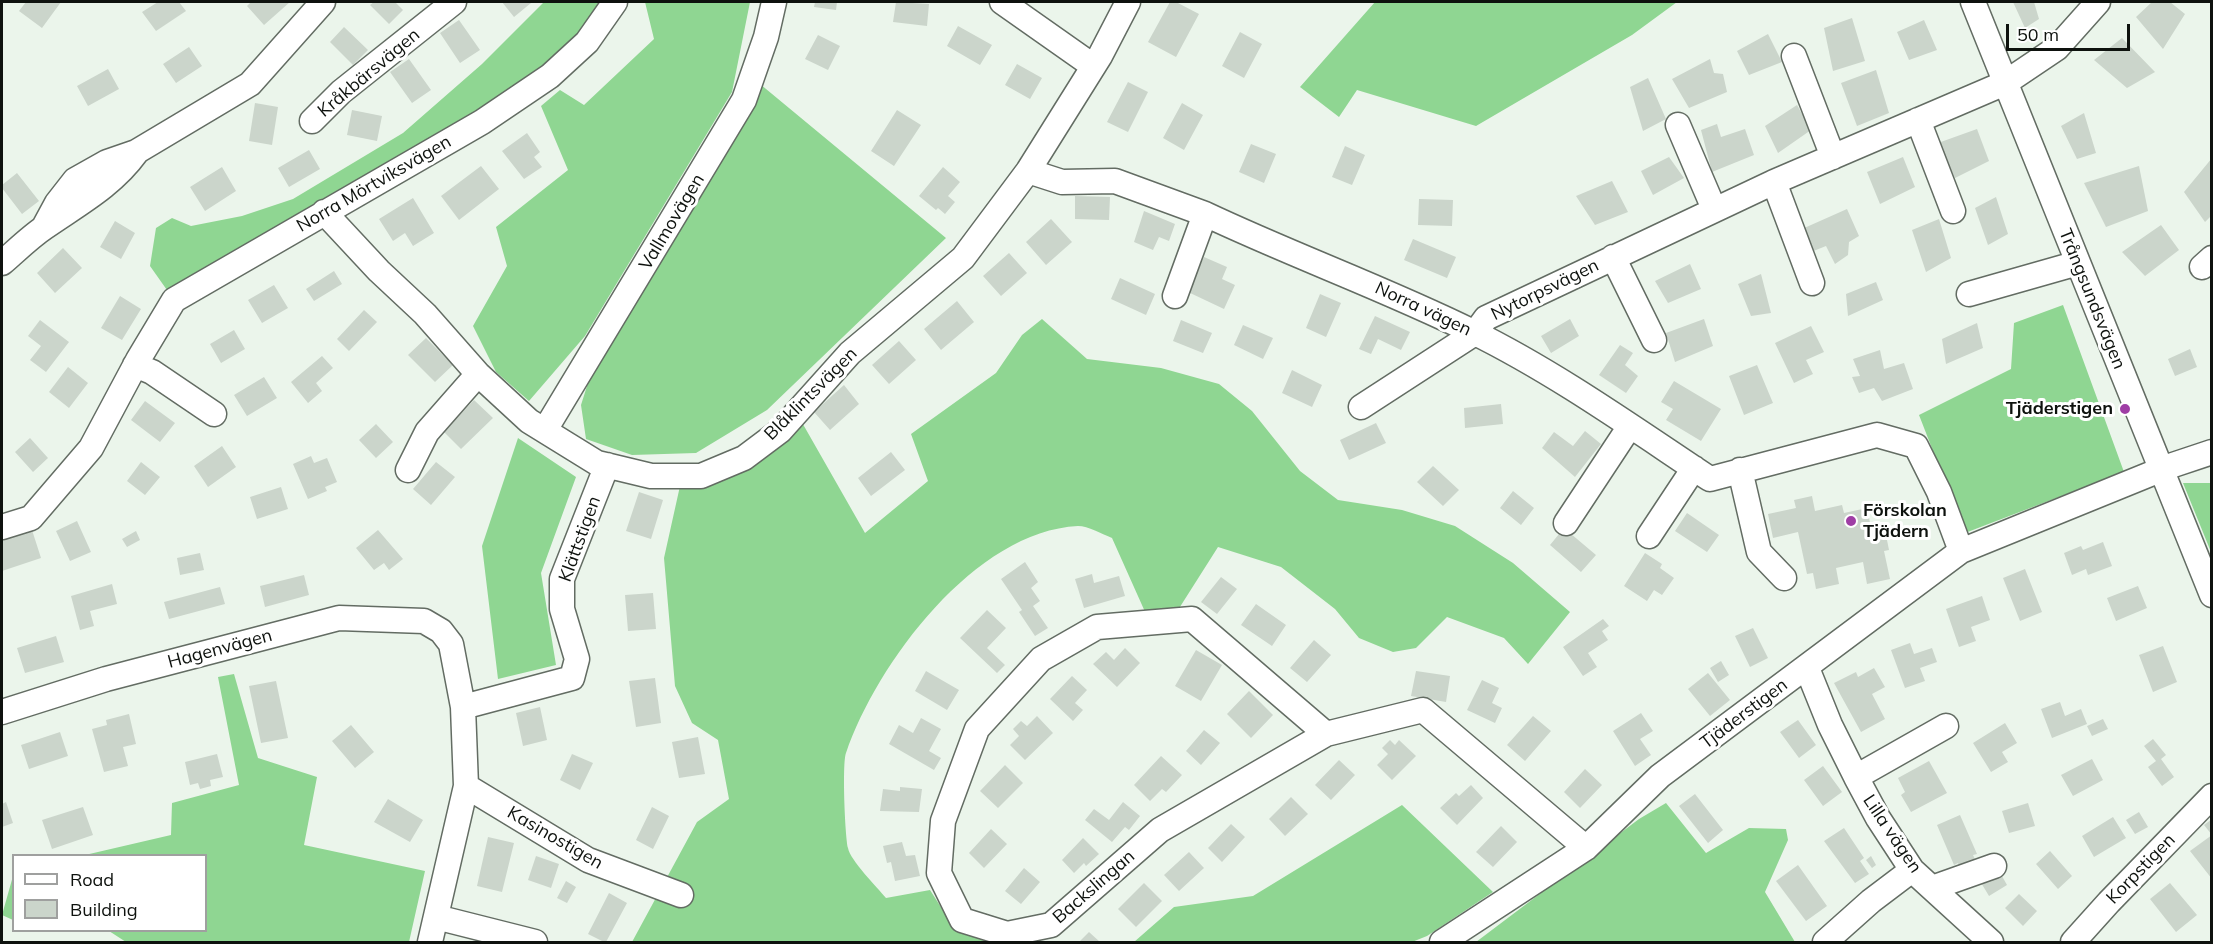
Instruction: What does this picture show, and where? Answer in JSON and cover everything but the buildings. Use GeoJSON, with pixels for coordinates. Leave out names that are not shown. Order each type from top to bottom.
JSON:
{"type":"FeatureCollection","features":[{"type":"Feature","properties":{"kind":"street"},"geometry":{"type":"LineString","coordinates":[[2,263],[44,227],[98,192],[125,167],[136,152],[250,84],[323,2]]}},
{"type":"Feature","properties":{"kind":"street","name":"Kråkbärsvägen"},"geometry":{"type":"LineString","coordinates":[[312,121],[341,92],[454,2]]}},
{"type":"Feature","properties":{"kind":"street","name":"Norra Mörtviksvägen"},"geometry":{"type":"LineString","coordinates":[[2,527],[31,518],[91,448],[135,364],[174,300],[482,122],[550,76],[587,42],[615,2]]}},
{"type":"Feature","properties":{"kind":"street","name":"Vallmovägen"},"geometry":{"type":"LineString","coordinates":[[545,430],[744,100],[766,37],[774,2]]}},
{"type":"Feature","properties":{"kind":"street"},"geometry":{"type":"LineString","coordinates":[[1002,2],[1094,66]]}},
{"type":"Feature","properties":{"kind":"street","name":"Blåklintsvägen"},"geometry":{"type":"LineString","coordinates":[[324,212],[378,271],[424,314],[478,374],[529,421],[597,463],[651,476],[700,476],[744,458],[780,430],[850,353],[963,258],[1028,171],[1094,66],[1128,2]]}},
{"type":"Feature","properties":{"kind":"street","name":"Trångsundsvägen"},"geometry":{"type":"LineString","coordinates":[[1973,2],[2211,595]]}},
{"type":"Feature","properties":{"kind":"street","name":"Nytorpsvägen"},"geometry":{"type":"LineString","coordinates":[[1361,407],[1475,333],[1486,318],[1714,209],[2006,83],[2057,48],[2098,2]]}},
{"type":"Feature","properties":{"kind":"street"},"geometry":{"type":"LineString","coordinates":[[1794,56],[1833,157]]}},
{"type":"Feature","properties":{"kind":"street"},"geometry":{"type":"LineString","coordinates":[[1918,120],[1953,211]]}},
{"type":"Feature","properties":{"kind":"street"},"geometry":{"type":"LineString","coordinates":[[1678,125],[1714,209]]}},
{"type":"Feature","properties":{"kind":"street","name":"Norra vägen"},"geometry":{"type":"LineString","coordinates":[[1028,171],[1062,182],[1115,181],[1205,214],[1263,241],[1373,286],[1475,333],[1566,384],[1710,479],[1877,435],[1916,446],[1939,492],[1961,551]]}},
{"type":"Feature","properties":{"kind":"street"},"geometry":{"type":"LineString","coordinates":[[1774,182],[1812,283]]}},
{"type":"Feature","properties":{"kind":"street"},"geometry":{"type":"LineString","coordinates":[[1175,296],[1205,214]]}},
{"type":"Feature","properties":{"kind":"street","name":"Nytorpsvägen"},"geometry":{"type":"LineString","coordinates":[[1613,257],[1654,340]]}},
{"type":"Feature","properties":{"kind":"street"},"geometry":{"type":"LineString","coordinates":[[1969,294],[2078,263]]}},
{"type":"Feature","properties":{"kind":"street"},"geometry":{"type":"LineString","coordinates":[[135,364],[152,372],[214,414]]}},
{"type":"Feature","properties":{"kind":"street"},"geometry":{"type":"LineString","coordinates":[[408,470],[428,432],[478,374]]}},
{"type":"Feature","properties":{"kind":"street"},"geometry":{"type":"LineString","coordinates":[[1566,523],[1630,426]]}},
{"type":"Feature","properties":{"kind":"street","name":"Tjäderstigen"},"geometry":{"type":"LineString","coordinates":[[1442,942],[1586,848],[1660,776],[1961,551],[2211,452]]}},
{"type":"Feature","properties":{"kind":"street","name":"Klättstigen"},"geometry":{"type":"LineString","coordinates":[[463,707],[572,678],[577,659],[562,609],[561,579],[607,465]]}},
{"type":"Feature","properties":{"kind":"street"},"geometry":{"type":"LineString","coordinates":[[1649,536],[1694,468]]}},
{"type":"Feature","properties":{"kind":"street"},"geometry":{"type":"LineString","coordinates":[[1740,470],[1760,552],[1784,578]]}},
{"type":"Feature","properties":{"kind":"street","name":"Hagenvägen"},"geometry":{"type":"LineString","coordinates":[[2,712],[106,679],[339,618],[424,621],[441,631],[451,644],[463,707]]}},
{"type":"Feature","properties":{"kind":"street","name":"Backslingan"},"geometry":{"type":"LineString","coordinates":[[1326,734],[1192,619],[1097,627],[1041,659],[977,729],[943,821],[939,873],[962,920],[1007,934],[1051,925],[1160,830],[1326,734],[1423,710],[1586,848]]}},
{"type":"Feature","properties":{"kind":"street","name":"Lilla vägen"},"geometry":{"type":"LineString","coordinates":[[1807,668],[1830,725],[1856,777],[1878,818],[1912,870],[1991,942]]}},
{"type":"Feature","properties":{"kind":"street"},"geometry":{"type":"LineString","coordinates":[[430,942],[466,786],[463,707]]}},
{"type":"Feature","properties":{"kind":"street","name":"Lilla vägen"},"geometry":{"type":"LineString","coordinates":[[1856,777],[1946,726]]}},
{"type":"Feature","properties":{"kind":"street","name":"Kasinostigen"},"geometry":{"type":"LineString","coordinates":[[466,786],[588,860],[681,895]]}},
{"type":"Feature","properties":{"kind":"street","name":"Korpstigen"},"geometry":{"type":"LineString","coordinates":[[2073,942],[2211,796]]}},
{"type":"Feature","properties":{"kind":"street","name":"Lilla vägen"},"geometry":{"type":"LineString","coordinates":[[1932,888],[1994,866]]}},
{"type":"Feature","properties":{"kind":"street"},"geometry":{"type":"LineString","coordinates":[[1825,942],[1871,901],[1912,870]]}},
{"type":"Feature","properties":{"kind":"street"},"geometry":{"type":"LineString","coordinates":[[436,917],[535,942]]}},
{"type":"Feature","properties":{"kind":"green space"},"geometry":{"type":"Polygon","coordinates":[[[544,2],[615,2],[550,76],[174,300],[150,266],[156,228],[172,218],[191,226],[242,216],[293,199],[403,133],[482,64],[544,2]]]}},
{"type":"Feature","properties":{"kind":"green space"},"geometry":{"type":"Polygon","coordinates":[[[645,2],[750,2],[732,92],[585,336],[529,401],[496,372],[473,326],[507,266],[496,227],[568,170],[541,106],[560,90],[584,105],[654,39],[645,2]]]}},
{"type":"Feature","properties":{"kind":"green space"},"geometry":{"type":"Polygon","coordinates":[[[1375,2],[1677,2],[1632,35],[1476,126],[1357,90],[1339,117],[1300,87],[1375,2]]]}},
{"type":"Feature","properties":{"kind":"green space"},"geometry":{"type":"Polygon","coordinates":[[[760,84],[946,238],[767,410],[696,453],[632,455],[586,439],[581,405],[593,367],[760,84]]]}},
{"type":"Feature","properties":{"kind":"green space"},"geometry":{"type":"Polygon","coordinates":[[[2063,305],[2124,472],[1965,533],[1919,415],[2011,369],[2014,323],[2063,305]]]}},
{"type":"Feature","properties":{"kind":"green space"},"geometry":{"type":"Polygon","coordinates":[[[1042,319],[1087,359],[1161,368],[1219,384],[1252,411],[1300,471],[1338,500],[1402,510],[1455,526],[1513,563],[1570,612],[1528,664],[1504,638],[1447,617],[1416,648],[1393,652],[1359,638],[1335,609],[1281,567],[1218,547],[1178,610],[1146,614],[1112,538],[1099,532],[1078,526],[1040,533],[1003,551],[968,576],[935,608],[906,643],[881,680],[861,718],[846,753],[844,784],[848,848],[859,866],[886,898],[930,890],[953,926],[968,935],[1008,942],[632,942],[697,822],[729,799],[718,740],[692,723],[675,686],[664,558],[680,486],[800,419],[865,533],[928,481],[911,434],[996,373],[1022,335],[1042,319]]]}},
{"type":"Feature","properties":{"kind":"green space"},"geometry":{"type":"Polygon","coordinates":[[[518,438],[576,477],[541,573],[556,665],[498,679],[482,546],[518,438]]]}},
{"type":"Feature","properties":{"kind":"green space"},"geometry":{"type":"Polygon","coordinates":[[[2183,483],[2211,483],[2211,552],[2183,483]]]}},
{"type":"Feature","properties":{"kind":"green space"},"geometry":{"type":"Polygon","coordinates":[[[234,674],[258,758],[317,777],[304,845],[425,871],[409,942],[126,942],[111,932],[207,932],[207,854],[89,854],[171,835],[172,803],[239,785],[218,677],[234,674]]]}},
{"type":"Feature","properties":{"kind":"green space"},"geometry":{"type":"Polygon","coordinates":[[[1666,803],[1706,853],[1749,828],[1786,829],[1788,840],[1765,892],[1795,942],[1476,942],[1639,819],[1666,803]]]}},
{"type":"Feature","properties":{"kind":"green space"},"geometry":{"type":"Polygon","coordinates":[[[1402,805],[1493,892],[1427,936],[1412,942],[1134,942],[1174,907],[1253,896],[1402,805]]]}},
{"type":"Feature","properties":{"kind":"green space"},"geometry":{"type":"Polygon","coordinates":[[[12,880],[12,920],[2,915],[12,880]]]}},
{"type":"Feature","properties":{"kind":"place","name":"Tjäderstigen"},"geometry":{"type":"Point","coordinates":[2125,409]}},
{"type":"Feature","properties":{"kind":"place","name":"Förskolan Tjädern"},"geometry":{"type":"Point","coordinates":[1851,521]}}]}
